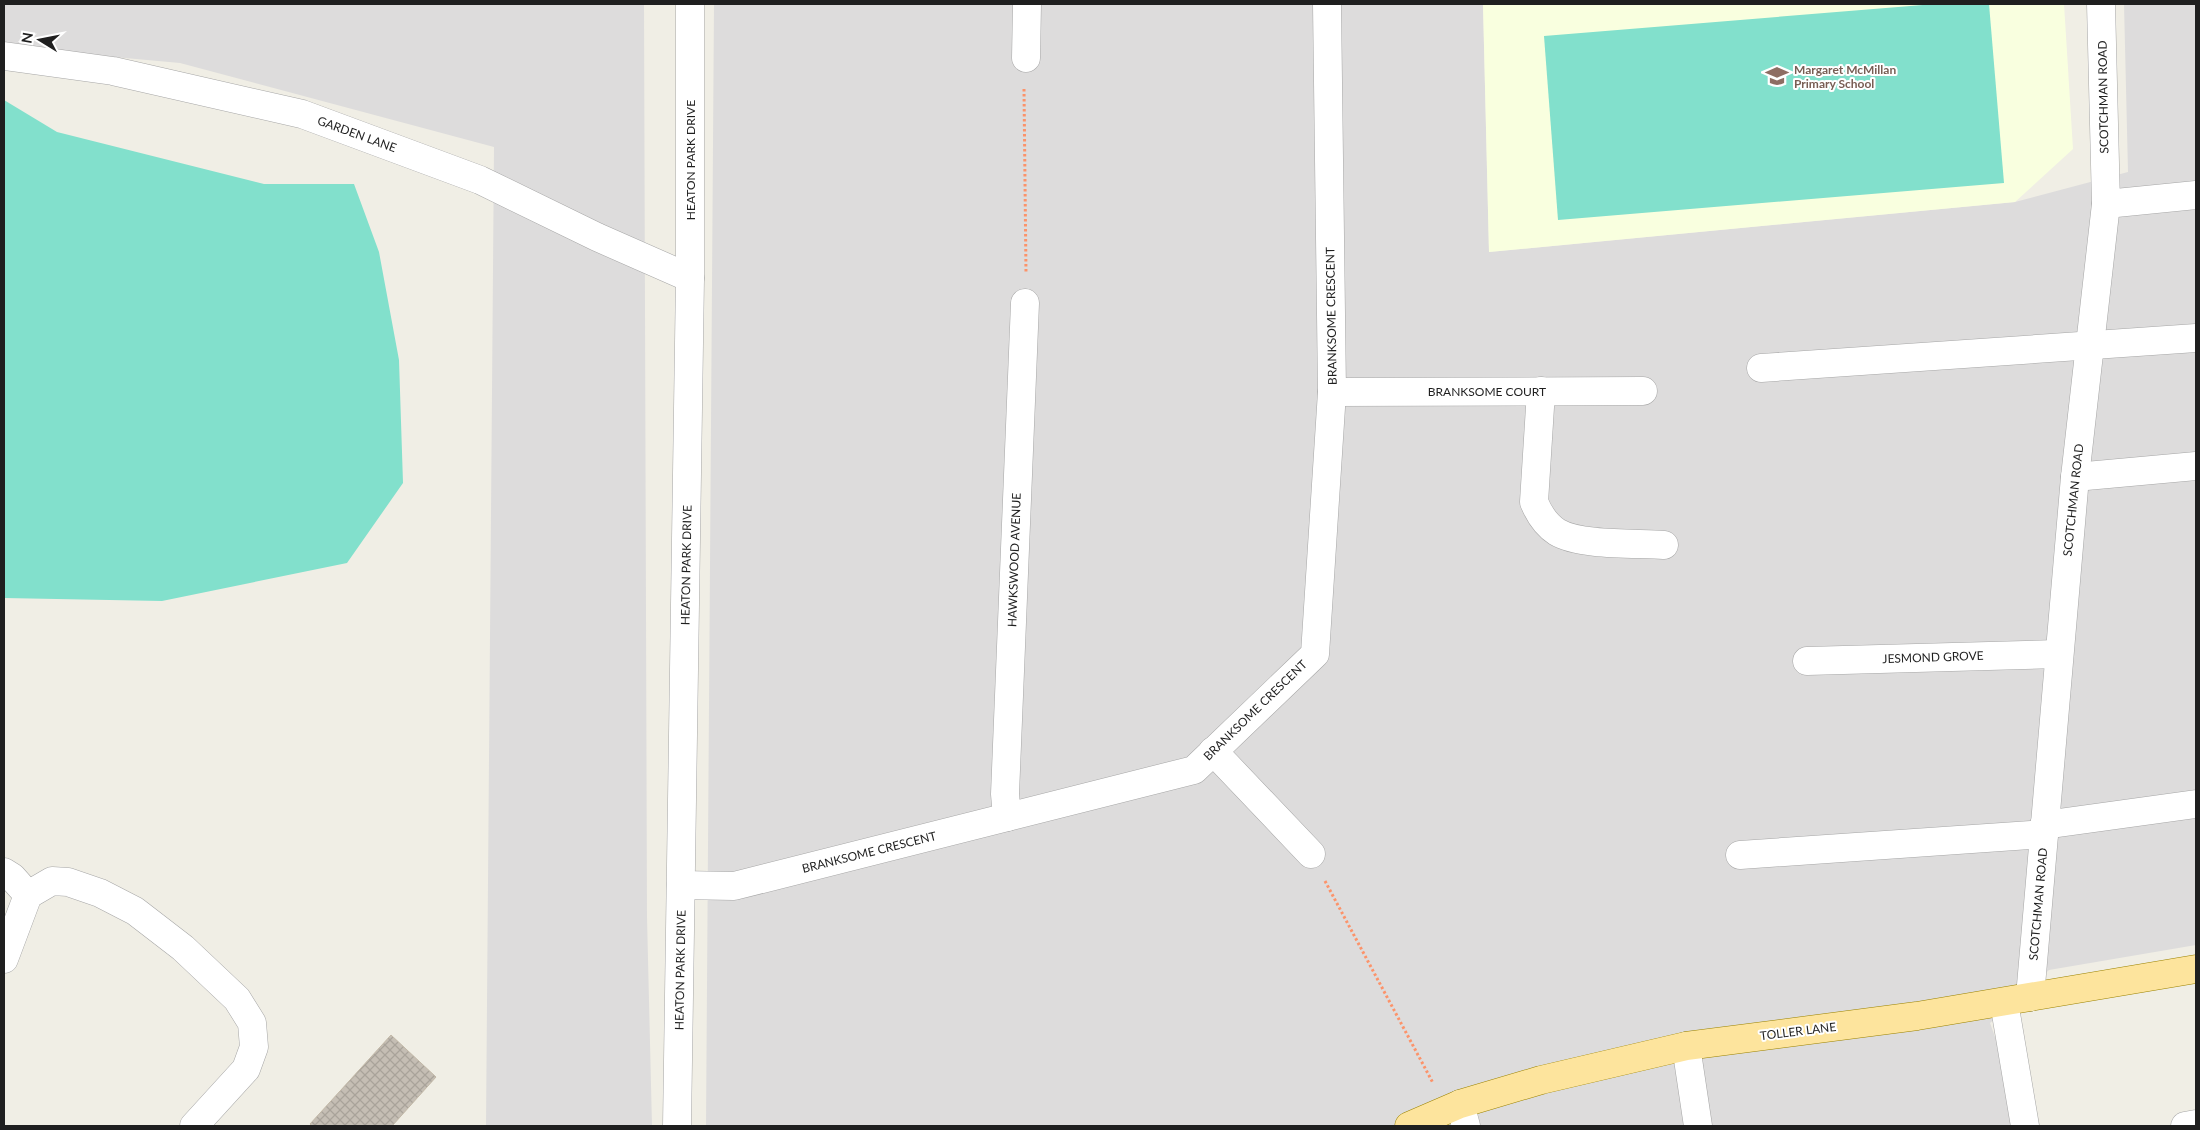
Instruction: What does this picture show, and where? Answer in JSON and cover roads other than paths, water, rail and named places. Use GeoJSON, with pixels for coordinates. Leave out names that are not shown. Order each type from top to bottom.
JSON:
{"type":"FeatureCollection","features":[{"type":"Feature","properties":{"kind":"main road","name":"TOLLER LANE"},"geometry":{"type":"LineString","coordinates":[[1409,1126],[1458,1113],[1542,1080],[1686,1046],[1917,1016],[2196,969]]}},
{"type":"Feature","properties":{"kind":"street","name":"HEATON PARK DRIVE"},"geometry":{"type":"LineString","coordinates":[[677,1126],[690,278],[690,4]]}},
{"type":"Feature","properties":{"kind":"street"},"geometry":{"type":"LineString","coordinates":[[1026,58],[1028,4]]}},
{"type":"Feature","properties":{"kind":"street","name":"BRANKSOME CRESCENT"},"geometry":{"type":"LineString","coordinates":[[681,884],[734,886],[1194,770],[1315,654],[1332,392],[1327,4]]}},
{"type":"Feature","properties":{"kind":"street","name":"SCOTCHMAN ROAD"},"geometry":{"type":"LineString","coordinates":[[2025,1126],[2017,999],[2044,830],[2058,654],[2088,345],[2106,204],[2101,4]]}},
{"type":"Feature","properties":{"kind":"street","name":"GARDEN LANE"},"geometry":{"type":"LineString","coordinates":[[4,56],[112,71],[302,114],[480,180],[597,237],[690,278]]}},
{"type":"Feature","properties":{"kind":"street"},"geometry":{"type":"LineString","coordinates":[[2106,204],[2196,195]]}},
{"type":"Feature","properties":{"kind":"street","name":"HAWKSWOOD AVENUE"},"geometry":{"type":"LineString","coordinates":[[1007,817],[1005,794],[1025,303]]}},
{"type":"Feature","properties":{"kind":"street"},"geometry":{"type":"LineString","coordinates":[[1761,368],[2196,338]]}},
{"type":"Feature","properties":{"kind":"street"},"geometry":{"type":"LineString","coordinates":[[1542,391],[1534,502],[1541,518],[1557,532],[1579,540],[1664,545]]}},
{"type":"Feature","properties":{"kind":"street","name":"BRANKSOME COURT"},"geometry":{"type":"LineString","coordinates":[[1332,392],[1642,391]]}},
{"type":"Feature","properties":{"kind":"street"},"geometry":{"type":"LineString","coordinates":[[2075,477],[2196,466]]}},
{"type":"Feature","properties":{"kind":"street","name":"JESMOND GROVE"},"geometry":{"type":"LineString","coordinates":[[1807,661],[2058,654]]}},
{"type":"Feature","properties":{"kind":"street"},"geometry":{"type":"LineString","coordinates":[[1213,751],[1311,854]]}},
{"type":"Feature","properties":{"kind":"street"},"geometry":{"type":"LineString","coordinates":[[1740,855],[2044,830],[2196,804]]}},
{"type":"Feature","properties":{"kind":"street"},"geometry":{"type":"LineString","coordinates":[[4,872],[12,877],[28,895]]}},
{"type":"Feature","properties":{"kind":"street"},"geometry":{"type":"LineString","coordinates":[[4,959],[28,895],[52,881],[68,882],[100,893],[135,911],[176,943],[237,999],[252,1023],[254,1047],[246,1068],[194,1126]]}},
{"type":"Feature","properties":{"kind":"street"},"geometry":{"type":"LineString","coordinates":[[1686,1046],[1698,1126]]}},
{"type":"Feature","properties":{"kind":"street"},"geometry":{"type":"LineString","coordinates":[[2185,1126],[2196,1124]]}},
{"type":"Feature","properties":{"kind":"place","name":"Margaret McMillan Primary School"},"geometry":{"type":"Point","coordinates":[1777,76]}}]}
